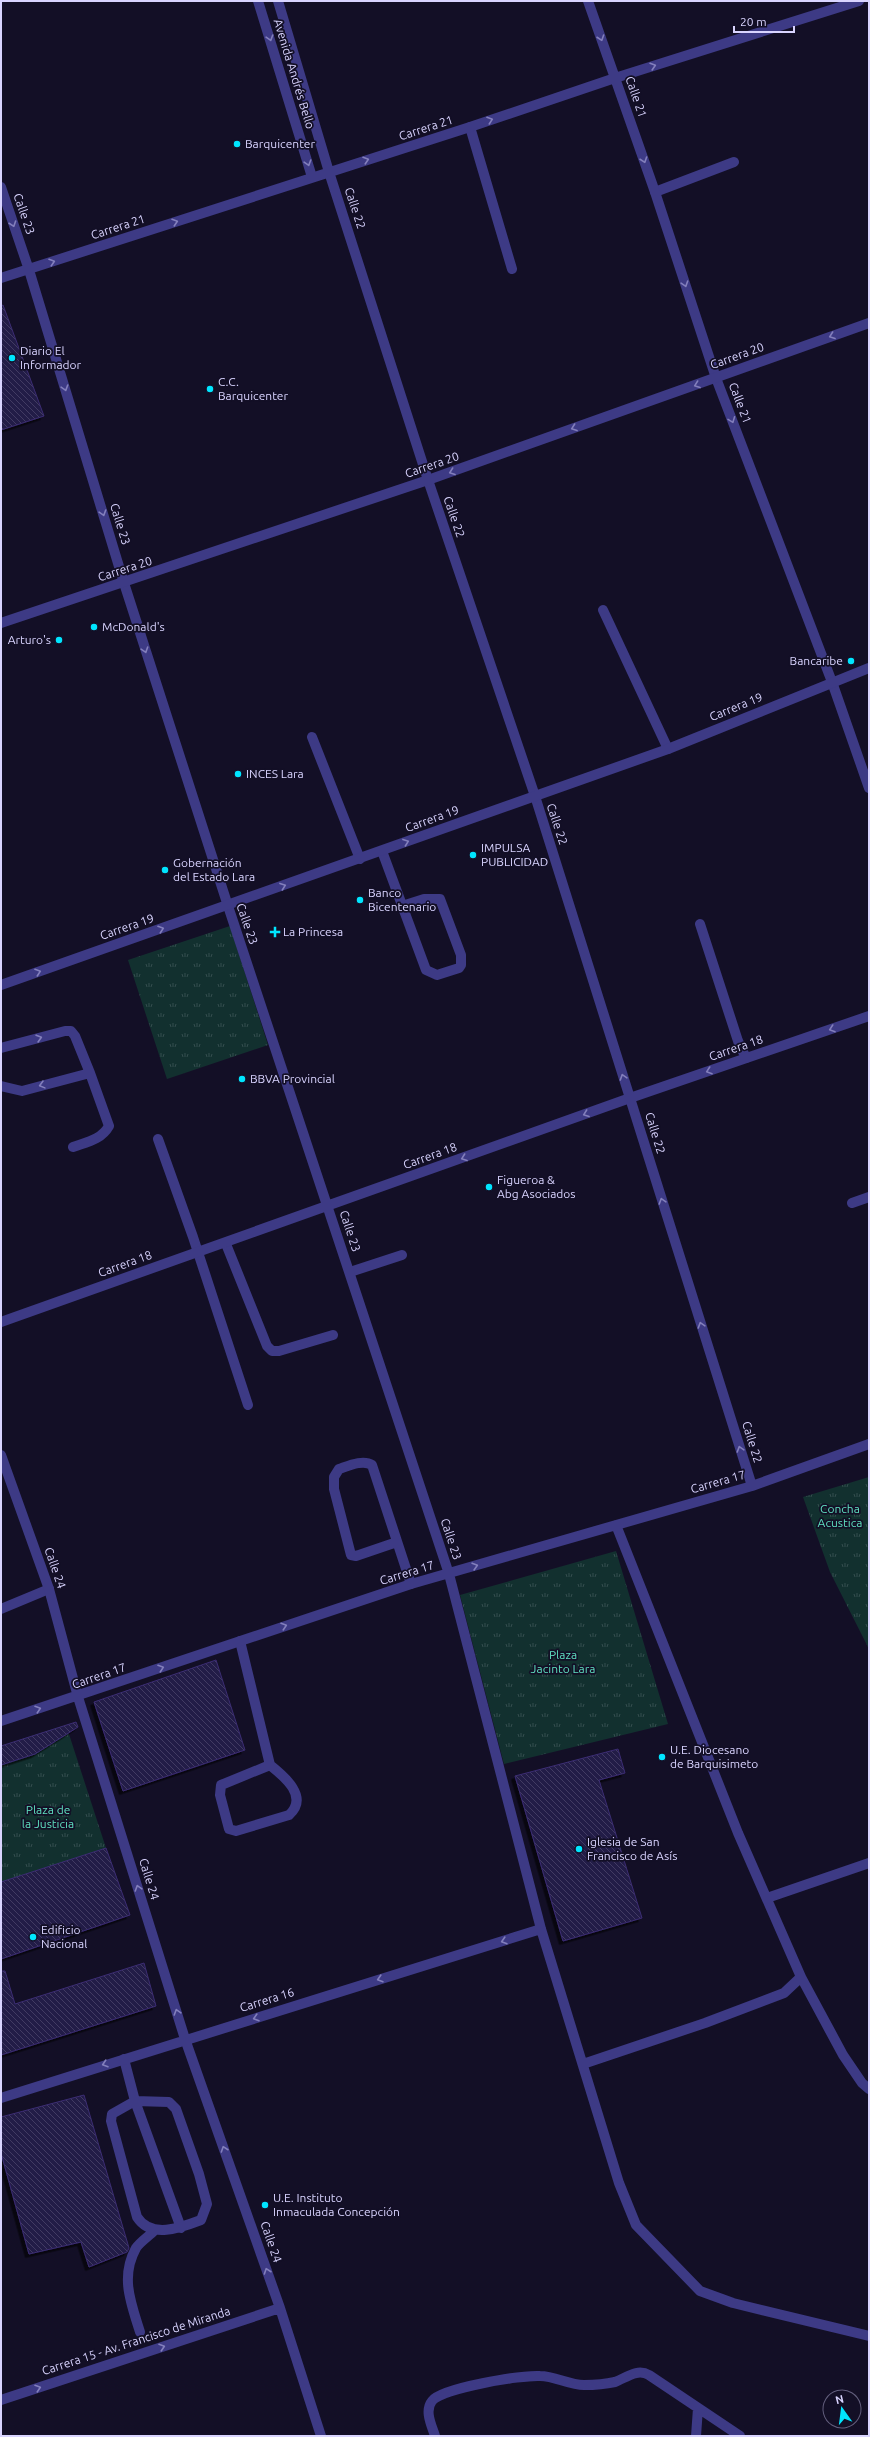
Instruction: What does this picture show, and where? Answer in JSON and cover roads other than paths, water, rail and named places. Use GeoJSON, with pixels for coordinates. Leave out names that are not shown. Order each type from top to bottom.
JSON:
{"type":"FeatureCollection","features":[{"type":"Feature","properties":{"kind":"street","name":"Avenida Andrés Bello"},"geometry":{"type":"LineString","coordinates":[[258,1],[312,177]]}},
{"type":"Feature","properties":{"kind":"street","name":"Avenida Andrés Bello"},"geometry":{"type":"LineString","coordinates":[[278,1],[329,172]]}},
{"type":"Feature","properties":{"kind":"street","name":"Calle 21"},"geometry":{"type":"LineString","coordinates":[[588,1],[655,192],[716,378],[832,682],[869,788]]}},
{"type":"Feature","properties":{"kind":"street","name":"Carrera 21"},"geometry":{"type":"LineString","coordinates":[[1,278],[470,127],[615,78],[859,1]]}},
{"type":"Feature","properties":{"kind":"street"},"geometry":{"type":"LineString","coordinates":[[470,127],[512,269]]}},
{"type":"Feature","properties":{"kind":"street"},"geometry":{"type":"LineString","coordinates":[[655,192],[734,162]]}},
{"type":"Feature","properties":{"kind":"street","name":"Calle 22"},"geometry":{"type":"LineString","coordinates":[[329,172],[428,480],[534,796],[752,1486]]}},
{"type":"Feature","properties":{"kind":"street","name":"Calle 23"},"geometry":{"type":"LineString","coordinates":[[1,187],[29,270],[124,583],[228,906],[449,1574],[542,1929],[619,2183],[636,2225],[700,2291],[734,2303],[869,2336]]}},
{"type":"Feature","properties":{"kind":"street","name":"Carrera 20"},"geometry":{"type":"LineString","coordinates":[[1,623],[428,480],[869,323]]}},
{"type":"Feature","properties":{"kind":"street"},"geometry":{"type":"LineString","coordinates":[[603,610],[668,749]]}},
{"type":"Feature","properties":{"kind":"street","name":"Carrera 19"},"geometry":{"type":"LineString","coordinates":[[1,985],[228,906],[668,749],[869,668]]}},
{"type":"Feature","properties":{"kind":"street"},"geometry":{"type":"LineString","coordinates":[[312,736],[360,859]]}},
{"type":"Feature","properties":{"kind":"street"},"geometry":{"type":"LineString","coordinates":[[382,851],[402,906],[426,970],[437,975],[459,968],[461,965],[461,955],[440,899],[424,899],[402,906]]}},
{"type":"Feature","properties":{"kind":"street"},"geometry":{"type":"LineString","coordinates":[[700,924],[738,1041],[746,1058]]}},
{"type":"Feature","properties":{"kind":"street","name":"Carrera 18"},"geometry":{"type":"LineString","coordinates":[[1,1322],[198,1252],[226,1244],[630,1098],[869,1016]]}},
{"type":"Feature","properties":{"kind":"street"},"geometry":{"type":"LineString","coordinates":[[1,1048],[65,1030],[71,1031],[75,1036],[109,1126],[105,1133],[96,1139],[73,1147]]}},
{"type":"Feature","properties":{"kind":"street"},"geometry":{"type":"LineString","coordinates":[[1,1086],[22,1091],[90,1073]]}},
{"type":"Feature","properties":{"kind":"street"},"geometry":{"type":"LineString","coordinates":[[158,1139],[198,1252],[248,1406]]}},
{"type":"Feature","properties":{"kind":"street"},"geometry":{"type":"LineString","coordinates":[[852,1203],[869,1197]]}},
{"type":"Feature","properties":{"kind":"street"},"geometry":{"type":"LineString","coordinates":[[226,1244],[267,1346],[272,1350],[279,1351],[333,1335]]}},
{"type":"Feature","properties":{"kind":"street"},"geometry":{"type":"LineString","coordinates":[[350,1272],[402,1255]]}},
{"type":"Feature","properties":{"kind":"street","name":"Carrera 17"},"geometry":{"type":"LineString","coordinates":[[1,1721],[78,1697],[411,1584],[752,1486],[869,1444]]}},
{"type":"Feature","properties":{"kind":"street","name":"Calle 24"},"geometry":{"type":"LineString","coordinates":[[1,1454],[49,1589],[78,1697],[185,2040],[280,2308],[321,2436]]}},
{"type":"Feature","properties":{"kind":"street"},"geometry":{"type":"LineString","coordinates":[[397,1542],[356,1556],[351,1555],[334,1489],[334,1477],[339,1469],[356,1463],[368,1462],[372,1465],[411,1584]]}},
{"type":"Feature","properties":{"kind":"street"},"geometry":{"type":"LineString","coordinates":[[616,1525],[738,1833],[801,1977],[844,2055],[867,2084]]}},
{"type":"Feature","properties":{"kind":"street"},"geometry":{"type":"LineString","coordinates":[[1,1609],[49,1589]]}},
{"type":"Feature","properties":{"kind":"street"},"geometry":{"type":"LineString","coordinates":[[240,1641],[270,1766],[286,1777],[294,1788],[296,1809],[290,1815],[236,1831],[229,1829],[220,1795],[222,1785],[270,1766]]}},
{"type":"Feature","properties":{"kind":"street"},"geometry":{"type":"LineString","coordinates":[[767,1898],[869,1863]]}},
{"type":"Feature","properties":{"kind":"street","name":"Carrera 16"},"geometry":{"type":"LineString","coordinates":[[1,2098],[124,2058],[542,1929]]}},
{"type":"Feature","properties":{"kind":"street"},"geometry":{"type":"LineString","coordinates":[[583,2064],[705,2023],[784,1992],[801,1977]]}},
{"type":"Feature","properties":{"kind":"street"},"geometry":{"type":"LineString","coordinates":[[124,2058],[135,2101],[181,2228]]}},
{"type":"Feature","properties":{"kind":"street"},"geometry":{"type":"LineString","coordinates":[[135,2101],[169,2102],[176,2109],[182,2125],[207,2204],[201,2220],[181,2228],[154,2231],[142,2225],[133,2207],[110,2121],[112,2114],[135,2101]]}},
{"type":"Feature","properties":{"kind":"street"},"geometry":{"type":"LineString","coordinates":[[140,2332],[128,2295],[127,2273],[137,2247],[154,2231]]}},
{"type":"Feature","properties":{"kind":"street","name":"Carrera 15 - Av. Francisco de Miranda"},"geometry":{"type":"LineString","coordinates":[[1,2400],[280,2308]]}},
{"type":"Feature","properties":{"kind":"street"},"geometry":{"type":"LineString","coordinates":[[436,2436],[429,2417],[429,2408],[437,2397],[497,2380],[541,2376],[584,2385],[615,2382],[644,2372],[740,2436]]}},
{"type":"Feature","properties":{"kind":"street"},"geometry":{"type":"LineString","coordinates":[[696,2436],[698,2408]]}},
{"type":"Feature","properties":{"kind":"place","name":"Barquicenter"},"geometry":{"type":"Point","coordinates":[237,144]}},
{"type":"Feature","properties":{"kind":"place","name":"Diario El Informador"},"geometry":{"type":"Point","coordinates":[12,358]}},
{"type":"Feature","properties":{"kind":"place","name":"C.C. Barquicenter"},"geometry":{"type":"Point","coordinates":[210,389]}},
{"type":"Feature","properties":{"kind":"place","name":"McDonald's"},"geometry":{"type":"Point","coordinates":[94,627]}},
{"type":"Feature","properties":{"kind":"place","name":"Arturo's"},"geometry":{"type":"Point","coordinates":[59,640]}},
{"type":"Feature","properties":{"kind":"place","name":"Bancaribe"},"geometry":{"type":"Point","coordinates":[851,661]}},
{"type":"Feature","properties":{"kind":"place","name":"INCES Lara"},"geometry":{"type":"Point","coordinates":[238,774]}},
{"type":"Feature","properties":{"kind":"place","name":"IMPULSA PUBLICIDAD"},"geometry":{"type":"Point","coordinates":[473,855]}},
{"type":"Feature","properties":{"kind":"place","name":"Gobernación del Estado Lara"},"geometry":{"type":"Point","coordinates":[165,870]}},
{"type":"Feature","properties":{"kind":"place","name":"Banco Bicentenario"},"geometry":{"type":"Point","coordinates":[360,900]}},
{"type":"Feature","properties":{"kind":"place","name":"La Princesa"},"geometry":{"type":"Point","coordinates":[275,932]}},
{"type":"Feature","properties":{"kind":"place","name":"BBVA Provincial"},"geometry":{"type":"Point","coordinates":[242,1079]}},
{"type":"Feature","properties":{"kind":"place","name":"Figueroa & Abg Asociados"},"geometry":{"type":"Point","coordinates":[489,1187]}},
{"type":"Feature","properties":{"kind":"place","name":"U.E. Diocesano de Barquisimeto"},"geometry":{"type":"Point","coordinates":[662,1757]}},
{"type":"Feature","properties":{"kind":"place","name":"Iglesia de San Francisco de Asís"},"geometry":{"type":"Point","coordinates":[579,1849]}},
{"type":"Feature","properties":{"kind":"place","name":"Edificio Nacional"},"geometry":{"type":"Point","coordinates":[33,1937]}},
{"type":"Feature","properties":{"kind":"place","name":"U.E. Instituto Inmaculada Concepción"},"geometry":{"type":"Point","coordinates":[265,2205]}},
{"type":"Feature","properties":{"kind":"park label","name":"Concha Acustica"},"geometry":{"type":"Point","coordinates":[840,1516]}},
{"type":"Feature","properties":{"kind":"park label","name":"Plaza Jacinto Lara"},"geometry":{"type":"Point","coordinates":[563,1662]}},
{"type":"Feature","properties":{"kind":"park label","name":"Plaza de la Justicia"},"geometry":{"type":"Point","coordinates":[48,1817]}}]}
